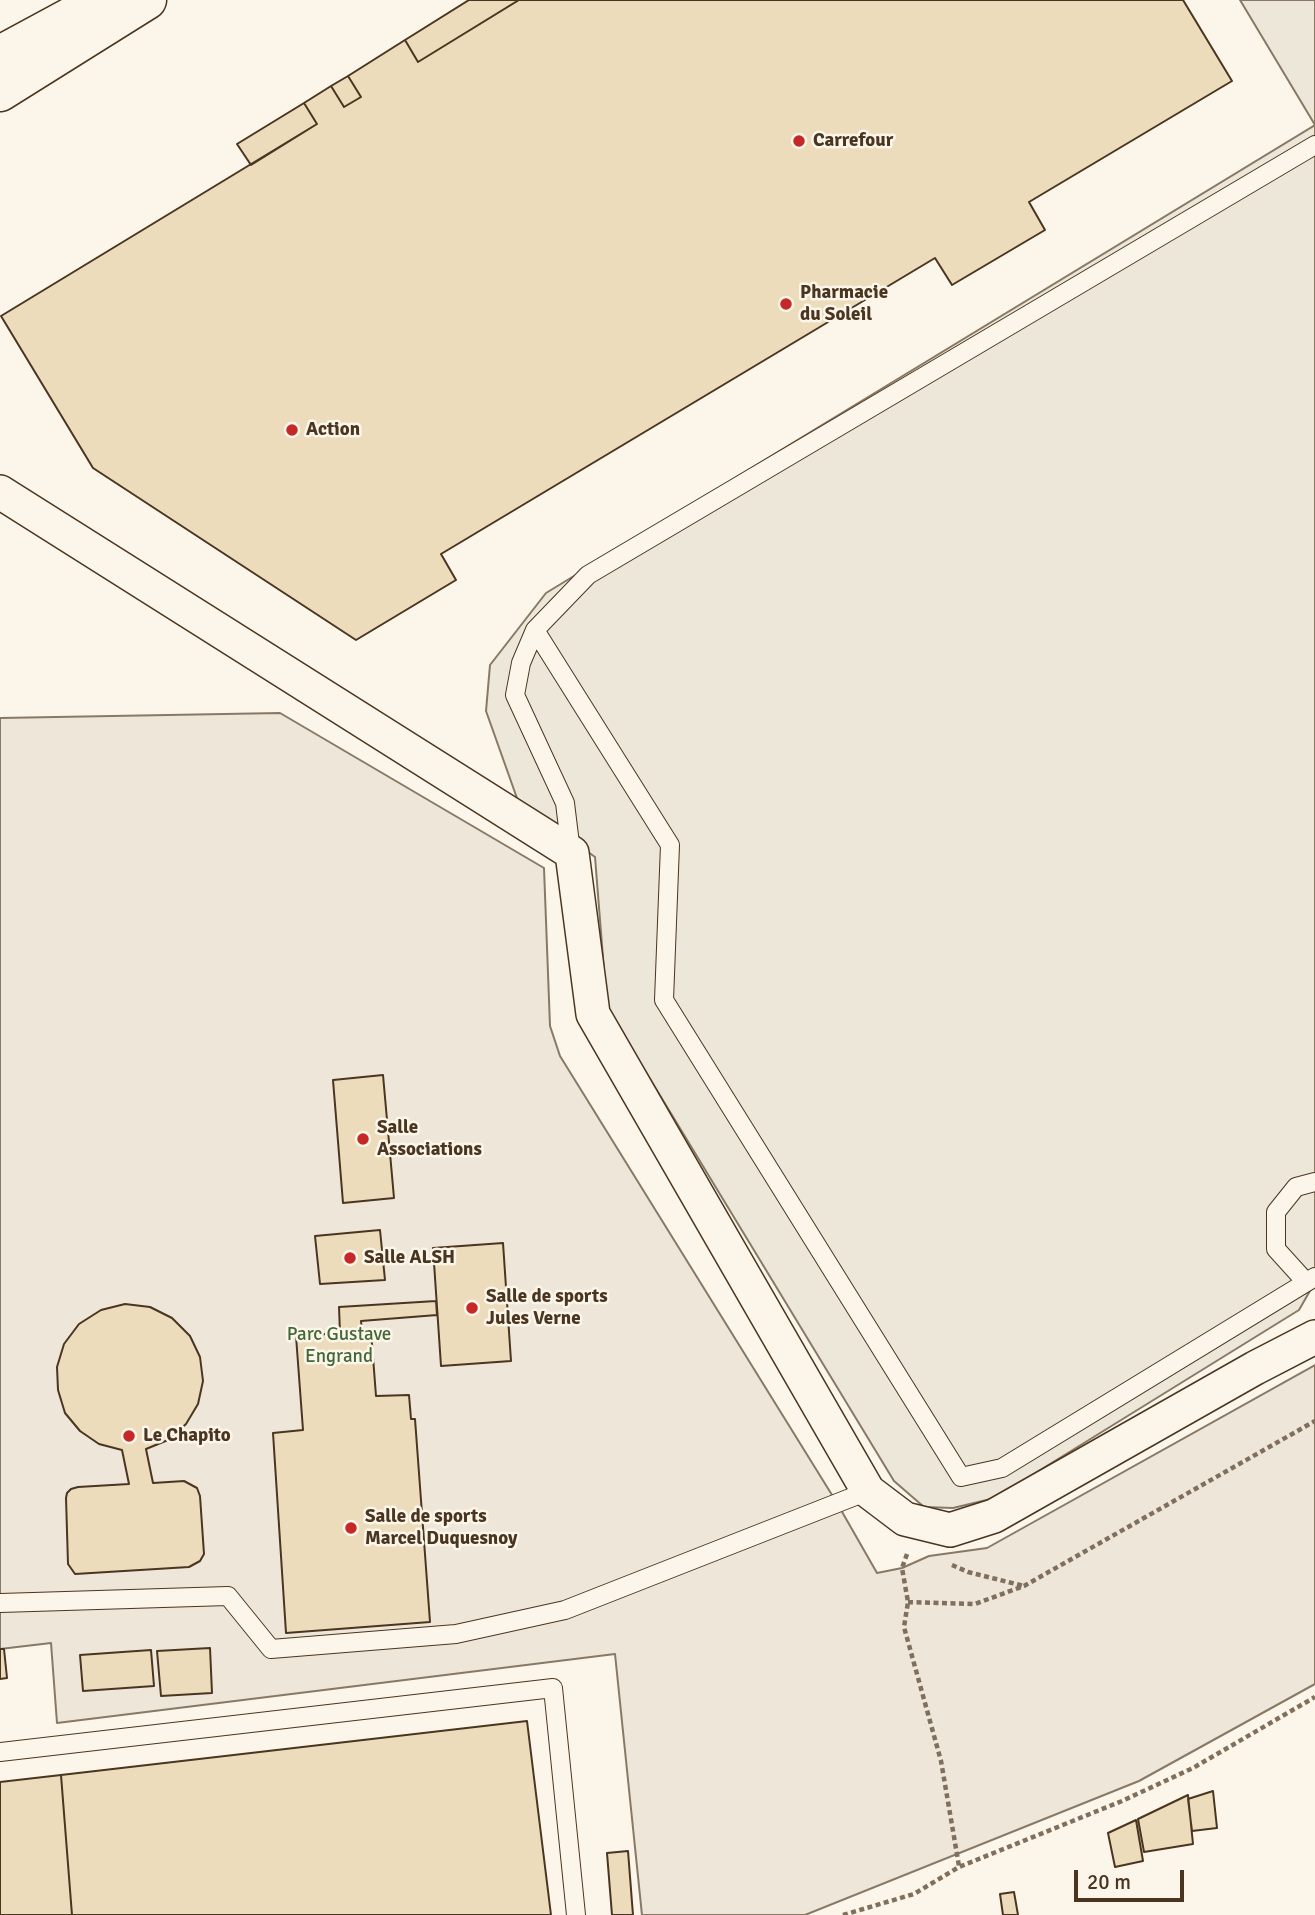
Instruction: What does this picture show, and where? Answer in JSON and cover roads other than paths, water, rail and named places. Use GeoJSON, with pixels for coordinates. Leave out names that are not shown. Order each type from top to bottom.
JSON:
{"type":"FeatureCollection","features":[{"type":"Feature","properties":{"kind":"street"},"geometry":{"type":"LineString","coordinates":[[0,55],[102,0]]}},
{"type":"Feature","properties":{"kind":"street"},"geometry":{"type":"LineString","coordinates":[[0,92],[147,0]]}},
{"type":"Feature","properties":{"kind":"street"},"geometry":{"type":"LineString","coordinates":[[0,492],[572,853],[593,1014],[868,1490],[905,1519],[950,1530],[994,1516],[1255,1368],[1315,1337]]}},
{"type":"Feature","properties":{"kind":"street"},"geometry":{"type":"LineString","coordinates":[[1255,1368],[1297,1334],[1315,1313]]}},
{"type":"Feature","properties":{"kind":"lane"},"geometry":{"type":"LineString","coordinates":[[572,853],[565,803],[515,695],[521,663],[535,630],[588,575],[1315,145]]}},
{"type":"Feature","properties":{"kind":"lane"},"geometry":{"type":"LineString","coordinates":[[535,630],[670,845],[664,999],[961,1478],[1002,1468],[1310,1279],[1276,1249],[1276,1212],[1296,1187],[1315,1182]]}},
{"type":"Feature","properties":{"kind":"lane"},"geometry":{"type":"LineString","coordinates":[[0,1603],[228,1596],[271,1648],[456,1634],[565,1610],[868,1490]]}},
{"type":"Feature","properties":{"kind":"lane"},"geometry":{"type":"LineString","coordinates":[[0,1752],[553,1688],[576,1915]]}},
{"type":"Feature","properties":{"kind":"place","name":"Carrefour"},"geometry":{"type":"Point","coordinates":[799,141]}},
{"type":"Feature","properties":{"kind":"place","name":"Pharmacie du Soleil"},"geometry":{"type":"Point","coordinates":[786,304]}},
{"type":"Feature","properties":{"kind":"place","name":"Action"},"geometry":{"type":"Point","coordinates":[292,430]}},
{"type":"Feature","properties":{"kind":"place","name":"Salle Associations"},"geometry":{"type":"Point","coordinates":[363,1139]}},
{"type":"Feature","properties":{"kind":"place","name":"Salle ALSH"},"geometry":{"type":"Point","coordinates":[350,1258]}},
{"type":"Feature","properties":{"kind":"place","name":"Salle de sports Jules Verne"},"geometry":{"type":"Point","coordinates":[472,1308]}},
{"type":"Feature","properties":{"kind":"place","name":"Le Chapito"},"geometry":{"type":"Point","coordinates":[129,1436]}},
{"type":"Feature","properties":{"kind":"place","name":"Salle de sports Marcel Duquesnoy"},"geometry":{"type":"Point","coordinates":[351,1528]}},
{"type":"Feature","properties":{"kind":"park label","name":"Parc Gustave Engrand"},"geometry":{"type":"Point","coordinates":[339,1346]}}]}
